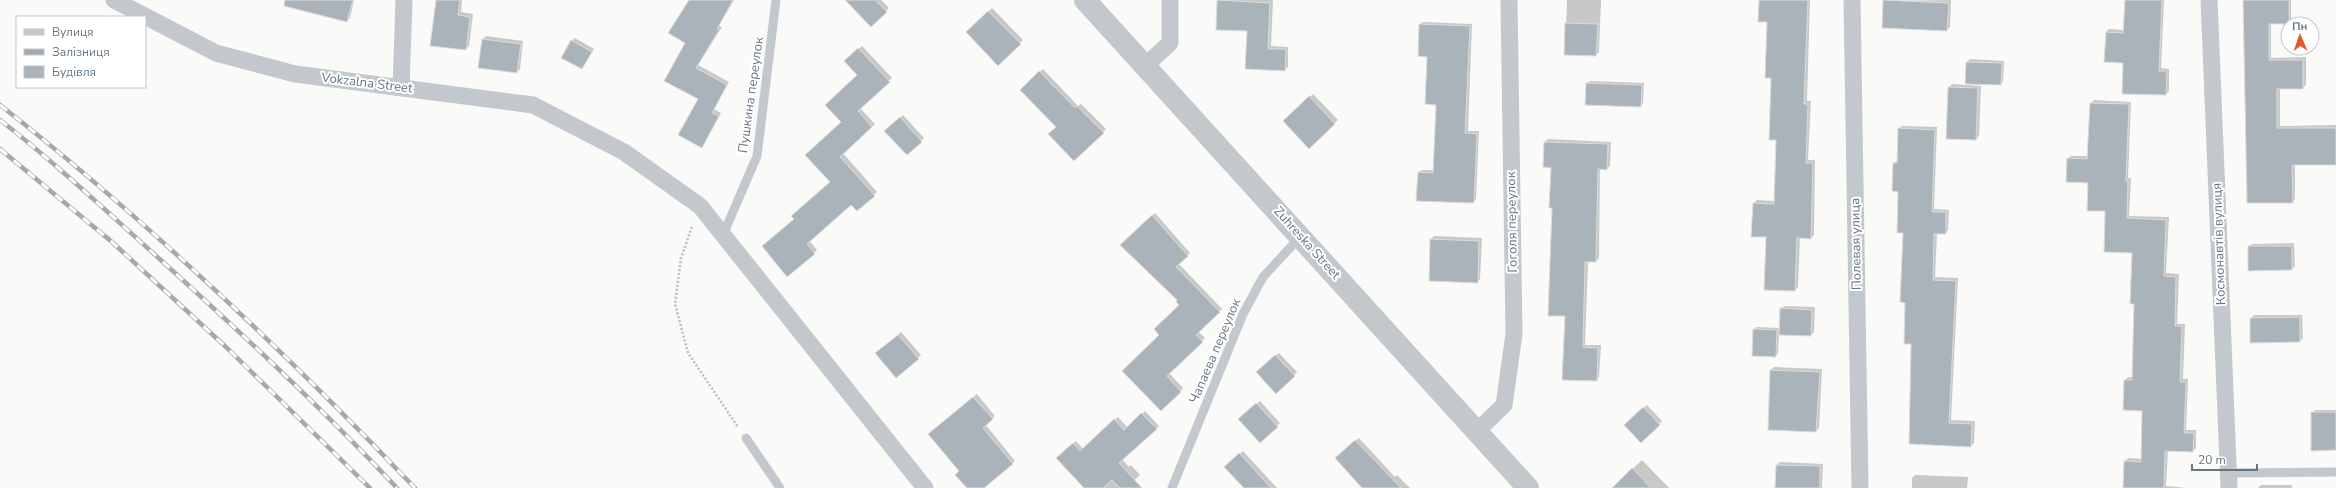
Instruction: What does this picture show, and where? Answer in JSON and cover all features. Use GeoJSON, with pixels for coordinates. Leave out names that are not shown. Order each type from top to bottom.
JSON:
{"type":"FeatureCollection","features":[{"type":"Feature","properties":{"kind":"street","name":"Vokzalna Street"},"geometry":{"type":"LineString","coordinates":[[114,0],[145,16]]}},
{"type":"Feature","properties":{"kind":"street"},"geometry":{"type":"LineString","coordinates":[[401,88],[404,0]]}},
{"type":"Feature","properties":{"kind":"street","name":"Zuhreska Street"},"geometry":{"type":"LineString","coordinates":[[1085,0],[1301,236],[1528,488]]}},
{"type":"Feature","properties":{"kind":"street"},"geometry":{"type":"LineString","coordinates":[[1145,66],[1170,43],[1170,0]]}},
{"type":"Feature","properties":{"kind":"street","name":"Гоголя переулок"},"geometry":{"type":"LineString","coordinates":[[1476,432],[1504,405],[1514,334],[1509,0]]}},
{"type":"Feature","properties":{"kind":"street","name":"Полевая улица"},"geometry":{"type":"LineString","coordinates":[[1852,0],[1860,488]]}},
{"type":"Feature","properties":{"kind":"street","name":"Космонавтів вулиця"},"geometry":{"type":"LineString","coordinates":[[2209,0],[2229,481]]}},
{"type":"Feature","properties":{"kind":"street","name":"Vokzalna Street"},"geometry":{"type":"LineString","coordinates":[[146,17],[216,53],[295,74],[533,105],[624,152],[700,206],[925,488]]}},
{"type":"Feature","properties":{"kind":"lane","name":"Пушкина переулок"},"geometry":{"type":"LineString","coordinates":[[723,236],[757,156],[776,0]]}},
{"type":"Feature","properties":{"kind":"lane","name":"Чапаева переулок"},"geometry":{"type":"LineString","coordinates":[[1172,488],[1243,314],[1263,277],[1301,236]]}},
{"type":"Feature","properties":{"kind":"lane"},"geometry":{"type":"LineString","coordinates":[[746,438],[780,488]]}},
{"type":"Feature","properties":{"kind":"lane"},"geometry":{"type":"LineString","coordinates":[[2229,481],[2336,472]]}},
{"type":"Feature","properties":{"kind":"path"},"geometry":{"type":"LineString","coordinates":[[700,206],[681,258],[675,304],[688,353],[746,438]]}},
{"type":"Feature","properties":{"kind":"building"},"geometry":{"type":"Polygon","coordinates":[[[285,0],[353,0],[347,22],[284,6],[285,0]]]}},
{"type":"Feature","properties":{"kind":"building"},"geometry":{"type":"Polygon","coordinates":[[[436,0],[460,0],[458,15],[470,17],[466,50],[430,46],[436,0]]]}},
{"type":"Feature","properties":{"kind":"building"},"geometry":{"type":"Polygon","coordinates":[[[689,0],[733,0],[717,29],[719,30],[696,68],[727,85],[712,113],[719,116],[702,148],[678,135],[698,99],[664,81],[685,43],[668,33],[689,0]]]}},
{"type":"Feature","properties":{"kind":"building"},"geometry":{"type":"Polygon","coordinates":[[[845,0],[875,0],[887,12],[871,27],[845,0]]]}},
{"type":"Feature","properties":{"kind":"building"},"geometry":{"type":"Polygon","coordinates":[[[1217,0],[1270,3],[1268,49],[1286,49],[1285,71],[1245,69],[1247,31],[1216,30],[1217,0]]]}},
{"type":"Feature","properties":{"kind":"building"},"geometry":{"type":"Polygon","coordinates":[[[1759,0],[1808,0],[1804,104],[1808,104],[1806,163],[1813,163],[1811,239],[1797,238],[1795,291],[1764,290],[1766,237],[1751,237],[1753,203],[1774,204],[1776,140],[1769,140],[1771,78],[1765,78],[1767,22],[1758,22],[1759,0]]]}},
{"type":"Feature","properties":{"kind":"building"},"geometry":{"type":"Polygon","coordinates":[[[1883,0],[1949,3],[1947,31],[1882,28],[1883,0]]]}},
{"type":"Feature","properties":{"kind":"building"},"geometry":{"type":"Polygon","coordinates":[[[2125,0],[2162,0],[2159,71],[2167,71],[2166,95],[2122,94],[2123,63],[2104,62],[2106,32],[2123,33],[2125,0]]]}},
{"type":"Feature","properties":{"kind":"building"},"geometry":{"type":"Polygon","coordinates":[[[2243,0],[2289,0],[2289,16],[2280,16],[2280,24],[2269,24],[2269,60],[2303,60],[2303,89],[2277,89],[2277,128],[2336,128],[2336,165],[2292,165],[2293,203],[2247,203],[2243,0]]]}},
{"type":"Feature","properties":{"kind":"building"},"geometry":{"type":"Polygon","coordinates":[[[988,11],[1021,44],[998,66],[966,32],[988,11]]]}},
{"type":"Feature","properties":{"kind":"building"},"geometry":{"type":"Polygon","coordinates":[[[1565,23],[1598,24],[1596,56],[1564,55],[1565,23]]]}},
{"type":"Feature","properties":{"kind":"building"},"geometry":{"type":"Polygon","coordinates":[[[1419,24],[1470,26],[1465,133],[1477,134],[1474,203],[1416,201],[1418,172],[1433,173],[1436,105],[1425,104],[1427,57],[1418,56],[1419,24]]]}},
{"type":"Feature","properties":{"kind":"building"},"geometry":{"type":"Polygon","coordinates":[[[482,39],[521,44],[517,73],[478,68],[482,39]]]}},
{"type":"Feature","properties":{"kind":"building"},"geometry":{"type":"Polygon","coordinates":[[[571,40],[592,52],[582,69],[561,58],[571,40]]]}},
{"type":"Feature","properties":{"kind":"building"},"geometry":{"type":"Polygon","coordinates":[[[858,48],[890,82],[858,111],[872,127],[840,157],[875,196],[857,211],[851,205],[807,244],[815,254],[787,277],[762,246],[794,219],[791,216],[830,182],[805,155],[841,122],[825,105],[857,75],[844,61],[858,48]]]}},
{"type":"Feature","properties":{"kind":"building"},"geometry":{"type":"Polygon","coordinates":[[[1966,62],[2002,63],[2001,85],[1965,84],[1966,62]]]}},
{"type":"Feature","properties":{"kind":"building"},"geometry":{"type":"Polygon","coordinates":[[[1039,71],[1075,108],[1077,106],[1104,133],[1074,161],[1048,134],[1056,127],[1020,90],[1039,71]]]}},
{"type":"Feature","properties":{"kind":"building"},"geometry":{"type":"Polygon","coordinates":[[[1586,83],[1642,85],[1641,107],[1585,105],[1586,83]]]}},
{"type":"Feature","properties":{"kind":"building"},"geometry":{"type":"Polygon","coordinates":[[[1948,87],[1978,88],[1976,140],[1946,139],[1948,87]]]}},
{"type":"Feature","properties":{"kind":"building"},"geometry":{"type":"Polygon","coordinates":[[[1309,96],[1335,124],[1309,149],[1283,121],[1309,96]]]}},
{"type":"Feature","properties":{"kind":"building"},"geometry":{"type":"Polygon","coordinates":[[[2090,103],[2129,104],[2126,181],[2128,181],[2127,218],[2166,220],[2164,276],[2176,277],[2175,326],[2182,326],[2180,382],[2186,382],[2184,433],[2194,433],[2193,452],[2165,451],[2164,488],[2123,488],[2124,461],[2141,462],[2142,411],[2123,410],[2124,380],[2132,380],[2134,304],[2130,304],[2132,253],[2104,252],[2105,211],[2087,211],[2088,183],[2066,182],[2067,158],[2087,159],[2090,103]]]}},
{"type":"Feature","properties":{"kind":"building"},"geometry":{"type":"Polygon","coordinates":[[[900,117],[922,142],[907,155],[884,131],[900,117]]]}},
{"type":"Feature","properties":{"kind":"building"},"geometry":{"type":"Polygon","coordinates":[[[1898,128],[1935,130],[1932,212],[1946,212],[1946,234],[1934,234],[1933,280],[1956,281],[1949,423],[1972,424],[1971,447],[1909,444],[1911,344],[1904,344],[1905,303],[1900,302],[1903,233],[1897,233],[1898,192],[1892,191],[1893,163],[1897,163],[1898,128]]]}},
{"type":"Feature","properties":{"kind":"building"},"geometry":{"type":"Polygon","coordinates":[[[1544,142],[1608,144],[1607,170],[1598,169],[1596,262],[1585,262],[1583,347],[1598,348],[1597,381],[1562,380],[1565,316],[1548,316],[1552,208],[1549,208],[1551,168],[1543,167],[1544,142]]]}},
{"type":"Feature","properties":{"kind":"building"},"geometry":{"type":"Polygon","coordinates":[[[1152,215],[1188,256],[1176,267],[1220,312],[1196,335],[1203,342],[1167,376],[1181,392],[1161,411],[1122,371],[1159,335],[1154,329],[1179,305],[1176,302],[1177,300],[1120,245],[1152,215]]]}},
{"type":"Feature","properties":{"kind":"building"},"geometry":{"type":"Polygon","coordinates":[[[1430,239],[1479,241],[1478,283],[1429,281],[1430,239]]]}},
{"type":"Feature","properties":{"kind":"building"},"geometry":{"type":"Polygon","coordinates":[[[2248,246],[2292,246],[2292,270],[2248,271],[2248,246]]]}},
{"type":"Feature","properties":{"kind":"building"},"geometry":{"type":"Polygon","coordinates":[[[1780,308],[1812,310],[1811,336],[1779,335],[1780,308]]]}},
{"type":"Feature","properties":{"kind":"building"},"geometry":{"type":"Polygon","coordinates":[[[2300,317],[2300,342],[2250,343],[2250,318],[2300,317]]]}},
{"type":"Feature","properties":{"kind":"building"},"geometry":{"type":"Polygon","coordinates":[[[1753,329],[1777,330],[1776,357],[1752,356],[1753,329]]]}},
{"type":"Feature","properties":{"kind":"building"},"geometry":{"type":"Polygon","coordinates":[[[898,335],[919,359],[896,378],[875,353],[898,335]]]}},
{"type":"Feature","properties":{"kind":"building"},"geometry":{"type":"Polygon","coordinates":[[[1275,355],[1295,376],[1276,394],[1256,372],[1275,355]]]}},
{"type":"Feature","properties":{"kind":"building"},"geometry":{"type":"Polygon","coordinates":[[[1770,370],[1820,372],[1816,432],[1768,430],[1770,370]]]}},
{"type":"Feature","properties":{"kind":"building"},"geometry":{"type":"Polygon","coordinates":[[[973,397],[993,419],[983,428],[1013,464],[984,488],[967,488],[955,475],[959,471],[928,434],[973,397]]]}},
{"type":"Feature","properties":{"kind":"building"},"geometry":{"type":"Polygon","coordinates":[[[1256,403],[1278,427],[1260,443],[1238,419],[1256,403]]]}},
{"type":"Feature","properties":{"kind":"building"},"geometry":{"type":"Polygon","coordinates":[[[1643,407],[1660,425],[1641,443],[1624,425],[1643,407]]]}},
{"type":"Feature","properties":{"kind":"building"},"geometry":{"type":"Polygon","coordinates":[[[2311,412],[2336,412],[2336,450],[2311,451],[2311,412]]]}},
{"type":"Feature","properties":{"kind":"building"},"geometry":{"type":"Polygon","coordinates":[[[1141,413],[1157,429],[1119,463],[1142,488],[1120,488],[1112,480],[1103,488],[1084,488],[1056,458],[1073,443],[1080,451],[1114,419],[1124,430],[1141,413]]]}},
{"type":"Feature","properties":{"kind":"building"},"geometry":{"type":"Polygon","coordinates":[[[1355,440],[1401,488],[1362,488],[1335,458],[1355,440]]]}},
{"type":"Feature","properties":{"kind":"building"},"geometry":{"type":"Polygon","coordinates":[[[1239,453],[1271,488],[1244,488],[1224,467],[1239,453]]]}},
{"type":"Feature","properties":{"kind":"building"},"geometry":{"type":"Polygon","coordinates":[[[1776,465],[1820,466],[1820,488],[1775,488],[1776,465]]]}},
{"type":"Feature","properties":{"kind":"building"},"geometry":{"type":"Polygon","coordinates":[[[1632,468],[1651,488],[1612,488],[1632,468]]]}},
{"type":"Feature","properties":{"kind":"railway"},"geometry":{"type":"LineString","coordinates":[[0,105],[55,149],[162,241],[266,338],[415,488]]}},
{"type":"Feature","properties":{"kind":"railway"},"geometry":{"type":"LineString","coordinates":[[0,120],[78,185],[216,310],[308,397],[397,488]]}},
{"type":"Feature","properties":{"kind":"railway"},"geometry":{"type":"LineString","coordinates":[[0,149],[112,242],[226,347],[370,488]]}}]}
